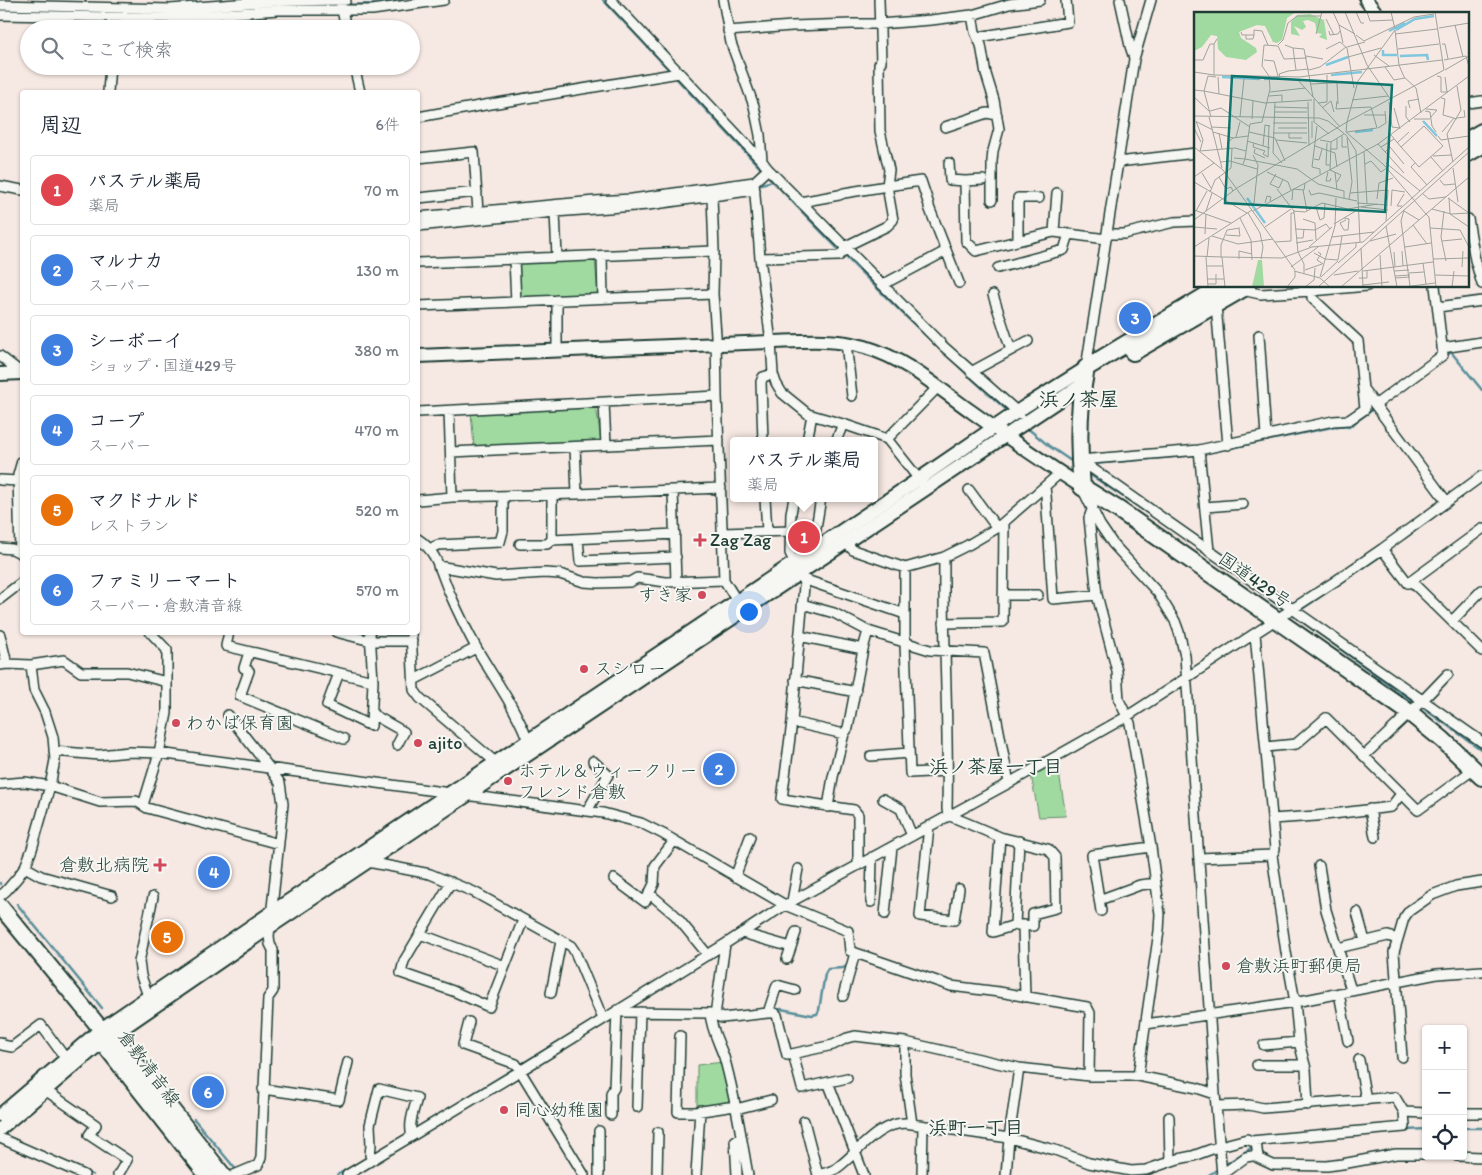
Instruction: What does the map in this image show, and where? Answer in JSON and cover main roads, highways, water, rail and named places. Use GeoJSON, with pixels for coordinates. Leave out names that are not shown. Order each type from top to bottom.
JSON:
{"type":"FeatureCollection","features":[{"type":"Feature","properties":{"kind":"highway"},"geometry":{"type":"LineString","coordinates":[[1084,376],[1219,288]]}},
{"type":"Feature","properties":{"kind":"highway"},"geometry":{"type":"LineString","coordinates":[[1084,376],[1112,364],[1244,288]]}},
{"type":"Feature","properties":{"kind":"highway","name":"国道429号"},"geometry":{"type":"LineString","coordinates":[[1084,376],[1080,401],[1081,471],[1097,504],[1287,613],[1417,706],[1443,740],[1478,773]]}},
{"type":"Feature","properties":{"kind":"main road","name":"倉敷清音線"},"geometry":{"type":"LineString","coordinates":[[0,906],[223,1175]]}},
{"type":"Feature","properties":{"kind":"main road","name":"倉敷清音線"},"geometry":{"type":"LineString","coordinates":[[105,1035],[207,1175]]}},
{"type":"Feature","properties":{"kind":"waterway"},"geometry":{"type":"LineString","coordinates":[[344,5],[403,0]]}},
{"type":"Feature","properties":{"kind":"waterway"},"geometry":{"type":"LineString","coordinates":[[603,0],[671,72]]}},
{"type":"Feature","properties":{"kind":"waterway"},"geometry":{"type":"LineString","coordinates":[[324,5],[338,5]]}},
{"type":"Feature","properties":{"kind":"waterway"},"geometry":{"type":"LineString","coordinates":[[224,10],[243,8]]}},
{"type":"Feature","properties":{"kind":"waterway"},"geometry":{"type":"LineString","coordinates":[[31,11],[141,13]]}},
{"type":"Feature","properties":{"kind":"waterway"},"geometry":{"type":"LineString","coordinates":[[186,12],[201,11]]}},
{"type":"Feature","properties":{"kind":"waterway"},"geometry":{"type":"LineString","coordinates":[[674,76],[763,171]]}},
{"type":"Feature","properties":{"kind":"waterway"},"geometry":{"type":"LineString","coordinates":[[767,175],[885,296],[1009,412]]}},
{"type":"Feature","properties":{"kind":"waterway"},"geometry":{"type":"LineString","coordinates":[[757,185],[773,181]]}},
{"type":"Feature","properties":{"kind":"waterway"},"geometry":{"type":"LineString","coordinates":[[1446,356],[1451,352],[1482,390]]}},
{"type":"Feature","properties":{"kind":"waterway"},"geometry":{"type":"LineString","coordinates":[[1202,454],[1337,426],[1349,427],[1375,408]]}},
{"type":"Feature","properties":{"kind":"waterway"},"geometry":{"type":"LineString","coordinates":[[1026,427],[1074,463]]}},
{"type":"Feature","properties":{"kind":"waterway"},"geometry":{"type":"LineString","coordinates":[[1092,464],[1197,455]]}},
{"type":"Feature","properties":{"kind":"waterway"},"geometry":{"type":"LineString","coordinates":[[1086,472],[1161,522]]}},
{"type":"Feature","properties":{"kind":"waterway"},"geometry":{"type":"LineString","coordinates":[[1405,538],[1468,491]]}},
{"type":"Feature","properties":{"kind":"waterway"},"geometry":{"type":"LineString","coordinates":[[1302,609],[1378,558]]}},
{"type":"Feature","properties":{"kind":"waterway"},"geometry":{"type":"LineString","coordinates":[[1263,594],[1285,610]]}},
{"type":"Feature","properties":{"kind":"waterway"},"geometry":{"type":"LineString","coordinates":[[1290,613],[1415,703]]}},
{"type":"Feature","properties":{"kind":"waterway"},"geometry":{"type":"LineString","coordinates":[[1420,706],[1482,750]]}},
{"type":"Feature","properties":{"kind":"waterway"},"geometry":{"type":"LineString","coordinates":[[17,904],[102,1008]]}},
{"type":"Feature","properties":{"kind":"waterway"},"geometry":{"type":"LineString","coordinates":[[775,1010],[781,1009],[812,1015],[817,1014],[825,974],[828,969],[843,968],[848,963]]}},
{"type":"Feature","properties":{"kind":"waterway"},"geometry":{"type":"LineString","coordinates":[[461,1101],[594,1020]]}},
{"type":"Feature","properties":{"kind":"waterway"},"geometry":{"type":"LineString","coordinates":[[194,1119],[238,1172]]}},
{"type":"Feature","properties":{"kind":"waterway"},"geometry":{"type":"LineString","coordinates":[[1467,1128],[1482,1128]]}},
{"type":"Feature","properties":{"kind":"waterway"},"geometry":{"type":"LineString","coordinates":[[1406,1130],[1422,1129]]}},
{"type":"Feature","properties":{"kind":"waterway"},"geometry":{"type":"LineString","coordinates":[[1223,1166],[1254,1146]]}},
{"type":"Feature","properties":{"kind":"waterway"},"geometry":{"type":"LineString","coordinates":[[337,1175],[360,1162]]}},
{"type":"Feature","properties":{"kind":"waterway"},"geometry":{"type":"LineString","coordinates":[[1209,1175],[1218,1169]]}},
{"type":"Feature","properties":{"kind":"waterway"},"geometry":{"type":"LineString","coordinates":[[87,1172],[93,1175]]}},
{"type":"Feature","properties":{"kind":"place","name":"シーボーイ"},"geometry":{"type":"Point","coordinates":[1135,318]}},
{"type":"Feature","properties":{"kind":"place","name":"パステル薬局"},"geometry":{"type":"Point","coordinates":[804,537]}},
{"type":"Feature","properties":{"kind":"place","name":"Zag Zag"},"geometry":{"type":"Point","coordinates":[700,540]}},
{"type":"Feature","properties":{"kind":"place","name":"すき家"},"geometry":{"type":"Point","coordinates":[702,595]}},
{"type":"Feature","properties":{"kind":"place","name":"スシロー"},"geometry":{"type":"Point","coordinates":[584,669]}},
{"type":"Feature","properties":{"kind":"place","name":"わかば保育園"},"geometry":{"type":"Point","coordinates":[176,723]}},
{"type":"Feature","properties":{"kind":"place","name":"ajito"},"geometry":{"type":"Point","coordinates":[418,743]}},
{"type":"Feature","properties":{"kind":"place","name":"マルナカ"},"geometry":{"type":"Point","coordinates":[719,769]}},
{"type":"Feature","properties":{"kind":"place","name":"ホテル＆ウィークリー フレンド倉敷"},"geometry":{"type":"Point","coordinates":[508,781]}},
{"type":"Feature","properties":{"kind":"place","name":"倉敷北病院"},"geometry":{"type":"Point","coordinates":[160,865]}},
{"type":"Feature","properties":{"kind":"place","name":"コープ"},"geometry":{"type":"Point","coordinates":[214,872]}},
{"type":"Feature","properties":{"kind":"place","name":"マクドナルド"},"geometry":{"type":"Point","coordinates":[167,937]}},
{"type":"Feature","properties":{"kind":"place","name":"倉敷浜町郵便局"},"geometry":{"type":"Point","coordinates":[1226,966]}},
{"type":"Feature","properties":{"kind":"place","name":"ファミリーマート"},"geometry":{"type":"Point","coordinates":[208,1092]}},
{"type":"Feature","properties":{"kind":"place","name":"同心幼稚園"},"geometry":{"type":"Point","coordinates":[504,1110]}},
{"type":"Feature","properties":{"kind":"district","name":"浜ノ茶屋"},"geometry":{"type":"Point","coordinates":[1079,399]}},
{"type":"Feature","properties":{"kind":"district","name":"浜ノ茶屋一丁目"},"geometry":{"type":"Point","coordinates":[996,766]}},
{"type":"Feature","properties":{"kind":"district","name":"浜町一丁目"},"geometry":{"type":"Point","coordinates":[976,1127]}}]}
